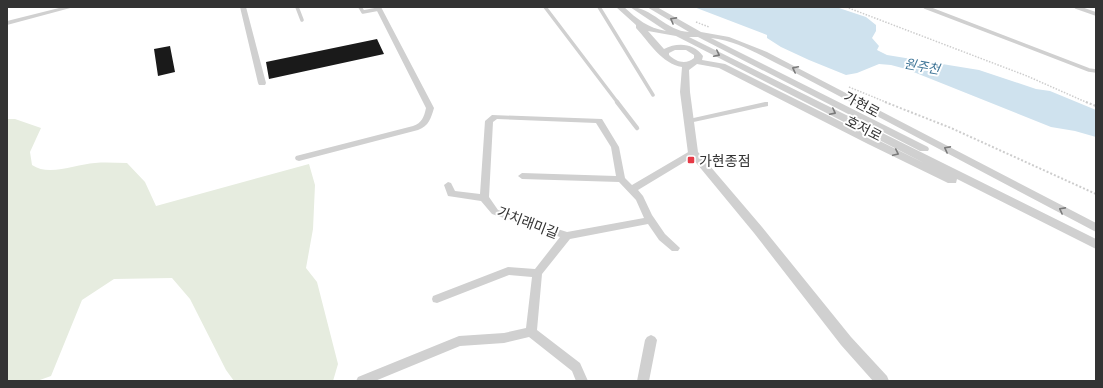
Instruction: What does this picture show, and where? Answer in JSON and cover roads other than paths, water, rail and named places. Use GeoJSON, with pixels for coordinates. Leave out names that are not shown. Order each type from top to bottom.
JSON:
{"type":"FeatureCollection","features":[{"type":"Feature","properties":{"kind":"street"},"geometry":{"type":"LineString","coordinates":[[7,23],[71,7]]}},
{"type":"Feature","properties":{"kind":"street"},"geometry":{"type":"LineString","coordinates":[[243,7],[262,83]]}},
{"type":"Feature","properties":{"kind":"street","name":"가현로"},"geometry":{"type":"LineString","coordinates":[[620,7],[633,20],[649,29],[666,32],[718,36],[747,46],[791,66],[1096,228]]}},
{"type":"Feature","properties":{"kind":"street","name":"호저로"},"geometry":{"type":"LineString","coordinates":[[634,7],[658,23],[698,45],[1096,244]]}},
{"type":"Feature","properties":{"kind":"street","name":"호저로"},"geometry":{"type":"LineString","coordinates":[[651,7],[720,46],[1096,237]]}},
{"type":"Feature","properties":{"kind":"street"},"geometry":{"type":"LineString","coordinates":[[299,158],[419,127],[426,122],[430,108],[378,8]]}},
{"type":"Feature","properties":{"kind":"street"},"geometry":{"type":"LineString","coordinates":[[633,20],[668,58],[685,92]]}},
{"type":"Feature","properties":{"kind":"street"},"geometry":{"type":"LineString","coordinates":[[649,29],[681,47],[691,49],[697,54],[698,59],[685,69],[685,92],[693,153],[758,230],[846,341],[882,381]]}},
{"type":"Feature","properties":{"kind":"street"},"geometry":{"type":"LineString","coordinates":[[668,58],[668,50],[681,47]]}},
{"type":"Feature","properties":{"kind":"street"},"geometry":{"type":"LineString","coordinates":[[668,58],[681,64],[694,62],[722,66],[872,142],[1096,249]]}},
{"type":"Feature","properties":{"kind":"street"},"geometry":{"type":"LineString","coordinates":[[689,121],[765,104]]}},
{"type":"Feature","properties":{"kind":"street","name":"가치래미길"},"geometry":{"type":"LineString","coordinates":[[537,273],[567,236],[495,212],[484,198],[489,121],[495,117],[599,121],[615,147],[621,179]]}},
{"type":"Feature","properties":{"kind":"street"},"geometry":{"type":"LineString","coordinates":[[631,190],[693,153]]}},
{"type":"Feature","properties":{"kind":"street"},"geometry":{"type":"LineString","coordinates":[[522,176],[621,179],[640,198],[651,220],[662,237],[675,248]]}},
{"type":"Feature","properties":{"kind":"street"},"geometry":{"type":"LineString","coordinates":[[448,185],[451,194],[484,198]]}},
{"type":"Feature","properties":{"kind":"street"},"geometry":{"type":"LineString","coordinates":[[567,236],[651,220]]}},
{"type":"Feature","properties":{"kind":"street"},"geometry":{"type":"LineString","coordinates":[[437,299],[508,271],[537,273],[531,332]]}},
{"type":"Feature","properties":{"kind":"street"},"geometry":{"type":"LineString","coordinates":[[362,381],[459,341],[504,338],[531,332],[560,353],[576,367],[582,381]]}},
{"type":"Feature","properties":{"kind":"street"},"geometry":{"type":"LineString","coordinates":[[643,381],[651,340]]}},
{"type":"Feature","properties":{"kind":"lane"},"geometry":{"type":"LineString","coordinates":[[296,7],[302,20]]}},
{"type":"Feature","properties":{"kind":"lane"},"geometry":{"type":"LineString","coordinates":[[360,7],[363,12],[378,8]]}},
{"type":"Feature","properties":{"kind":"lane"},"geometry":{"type":"LineString","coordinates":[[545,7],[637,128]]}},
{"type":"Feature","properties":{"kind":"lane"},"geometry":{"type":"LineString","coordinates":[[599,7],[653,95]]}},
{"type":"Feature","properties":{"kind":"lane"},"geometry":{"type":"LineString","coordinates":[[925,7],[1089,70],[1096,71]]}},
{"type":"Feature","properties":{"kind":"lane"},"geometry":{"type":"LineString","coordinates":[[1076,7],[1096,14]]}},
{"type":"Feature","properties":{"kind":"water","name":"원주천"},"geometry":{"type":"Polygon","coordinates":[[[694,7],[836,7],[866,17],[876,25],[876,31],[872,38],[879,46],[877,50],[887,55],[979,70],[1036,89],[1050,91],[1096,110],[1096,137],[1075,131],[1051,127],[906,69],[891,65],[879,64],[857,73],[846,75],[781,47],[767,38],[767,35],[694,7]]]}},
{"type":"Feature","properties":{"kind":"place","name":"가현종점"},"geometry":{"type":"Point","coordinates":[691,160]}}]}
